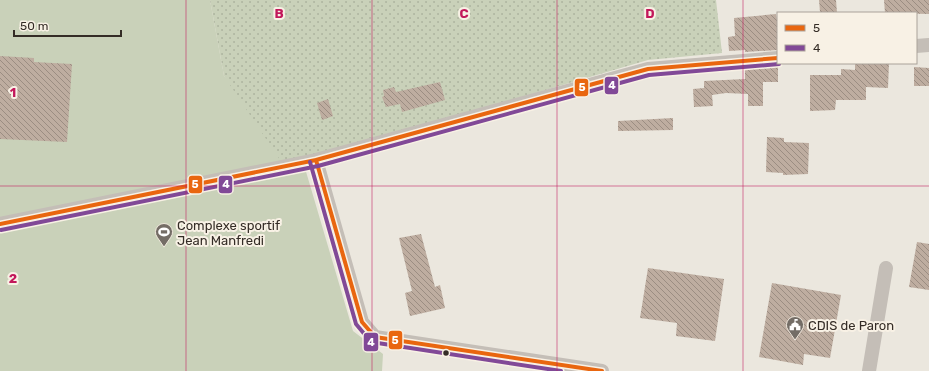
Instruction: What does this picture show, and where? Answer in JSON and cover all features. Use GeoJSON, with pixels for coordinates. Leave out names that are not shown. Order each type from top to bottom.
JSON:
{"type":"FeatureCollection","features":[{"type":"Feature","properties":{"kind":"street"},"geometry":{"type":"LineString","coordinates":[[917,46],[929,44]]}},
{"type":"Feature","properties":{"kind":"street"},"geometry":{"type":"LineString","coordinates":[[0,224],[316,160],[648,69],[777,58]]}},
{"type":"Feature","properties":{"kind":"street"},"geometry":{"type":"LineString","coordinates":[[316,160],[362,322],[375,337],[602,371]]}},
{"type":"Feature","properties":{"kind":"street"},"geometry":{"type":"LineString","coordinates":[[869,371],[886,268]]}},
{"type":"Feature","properties":{"kind":"green space","name":"Complexe sportif Jean Manfredi"},"geometry":{"type":"Polygon","coordinates":[[[0,0],[210,0],[224,76],[302,158],[353,331],[383,354],[382,371],[0,371],[0,0]]]}},
{"type":"Feature","properties":{"kind":"green space"},"geometry":{"type":"Polygon","coordinates":[[[210,0],[716,0],[722,53],[648,60],[429,124],[282,163],[224,76],[210,0]]]}},
{"type":"Feature","properties":{"kind":"building"},"geometry":{"type":"Polygon","coordinates":[[[819,0],[836,0],[837,12],[820,12],[819,0]]]}},
{"type":"Feature","properties":{"kind":"building"},"geometry":{"type":"Polygon","coordinates":[[[884,0],[929,0],[929,14],[917,14],[917,12],[885,12],[884,0]]]}},
{"type":"Feature","properties":{"kind":"building"},"geometry":{"type":"Polygon","coordinates":[[[776,14],[777,50],[745,52],[745,50],[729,51],[728,37],[735,36],[734,18],[776,14]]]}},
{"type":"Feature","properties":{"kind":"building"},"geometry":{"type":"Polygon","coordinates":[[[0,56],[34,58],[34,62],[72,64],[67,142],[0,139],[0,56]]]}},
{"type":"Feature","properties":{"kind":"building"},"geometry":{"type":"Polygon","coordinates":[[[855,64],[889,64],[888,88],[866,87],[866,100],[836,100],[835,110],[810,111],[810,75],[841,75],[841,69],[855,70],[855,64]]]}},
{"type":"Feature","properties":{"kind":"building"},"geometry":{"type":"Polygon","coordinates":[[[778,67],[778,82],[763,82],[763,106],[748,106],[748,94],[726,93],[712,95],[713,106],[694,107],[693,89],[704,88],[704,81],[745,79],[745,69],[778,67]]]}},
{"type":"Feature","properties":{"kind":"building"},"geometry":{"type":"Polygon","coordinates":[[[914,67],[929,68],[929,86],[914,86],[914,67]]]}},
{"type":"Feature","properties":{"kind":"building"},"geometry":{"type":"Polygon","coordinates":[[[440,82],[445,100],[402,112],[400,104],[386,107],[382,97],[384,96],[383,90],[394,87],[396,92],[440,82]]]}},
{"type":"Feature","properties":{"kind":"building"},"geometry":{"type":"Polygon","coordinates":[[[328,99],[333,116],[322,120],[317,103],[328,99]]]}},
{"type":"Feature","properties":{"kind":"building"},"geometry":{"type":"Polygon","coordinates":[[[673,118],[673,130],[618,131],[618,121],[673,118]]]}},
{"type":"Feature","properties":{"kind":"building"},"geometry":{"type":"Polygon","coordinates":[[[767,137],[784,138],[784,142],[809,143],[808,174],[783,175],[783,173],[766,172],[767,137]]]}},
{"type":"Feature","properties":{"kind":"building"},"geometry":{"type":"Polygon","coordinates":[[[421,234],[435,287],[440,285],[445,308],[410,316],[405,293],[412,291],[399,238],[421,234]]]}},
{"type":"Feature","properties":{"kind":"building"},"geometry":{"type":"Polygon","coordinates":[[[917,242],[929,244],[929,290],[909,287],[917,242]]]}},
{"type":"Feature","properties":{"kind":"building"},"geometry":{"type":"Polygon","coordinates":[[[648,268],[724,279],[715,341],[676,336],[677,323],[640,318],[648,268]]]}},
{"type":"Feature","properties":{"kind":"building","name":"CDIS de Paron"},"geometry":{"type":"Polygon","coordinates":[[[772,283],[841,295],[830,358],[804,354],[803,365],[759,357],[772,283]]]}},
{"type":"Feature","properties":{"kind":"transit line","name":"5"},"geometry":{"type":"LineString","coordinates":[[0,224],[316,160],[648,69],[777,58]]}},
{"type":"Feature","properties":{"kind":"transit line","name":"4"},"geometry":{"type":"LineString","coordinates":[[1,230],[318,166],[649,75],[779,64]]}},
{"type":"Feature","properties":{"kind":"transit line","name":"5"},"geometry":{"type":"LineString","coordinates":[[316,160],[362,322],[375,337],[602,371]]}},
{"type":"Feature","properties":{"kind":"transit line","name":"4"},"geometry":{"type":"LineString","coordinates":[[310,162],[356,324],[371,342],[561,371]]}},
{"type":"Feature","properties":{"kind":"place","name":"Complexe sportif Jean Manfredi"},"geometry":{"type":"Point","coordinates":[164,247]}},
{"type":"Feature","properties":{"kind":"place","name":"CDIS de Paron"},"geometry":{"type":"Point","coordinates":[795,340]}}]}
